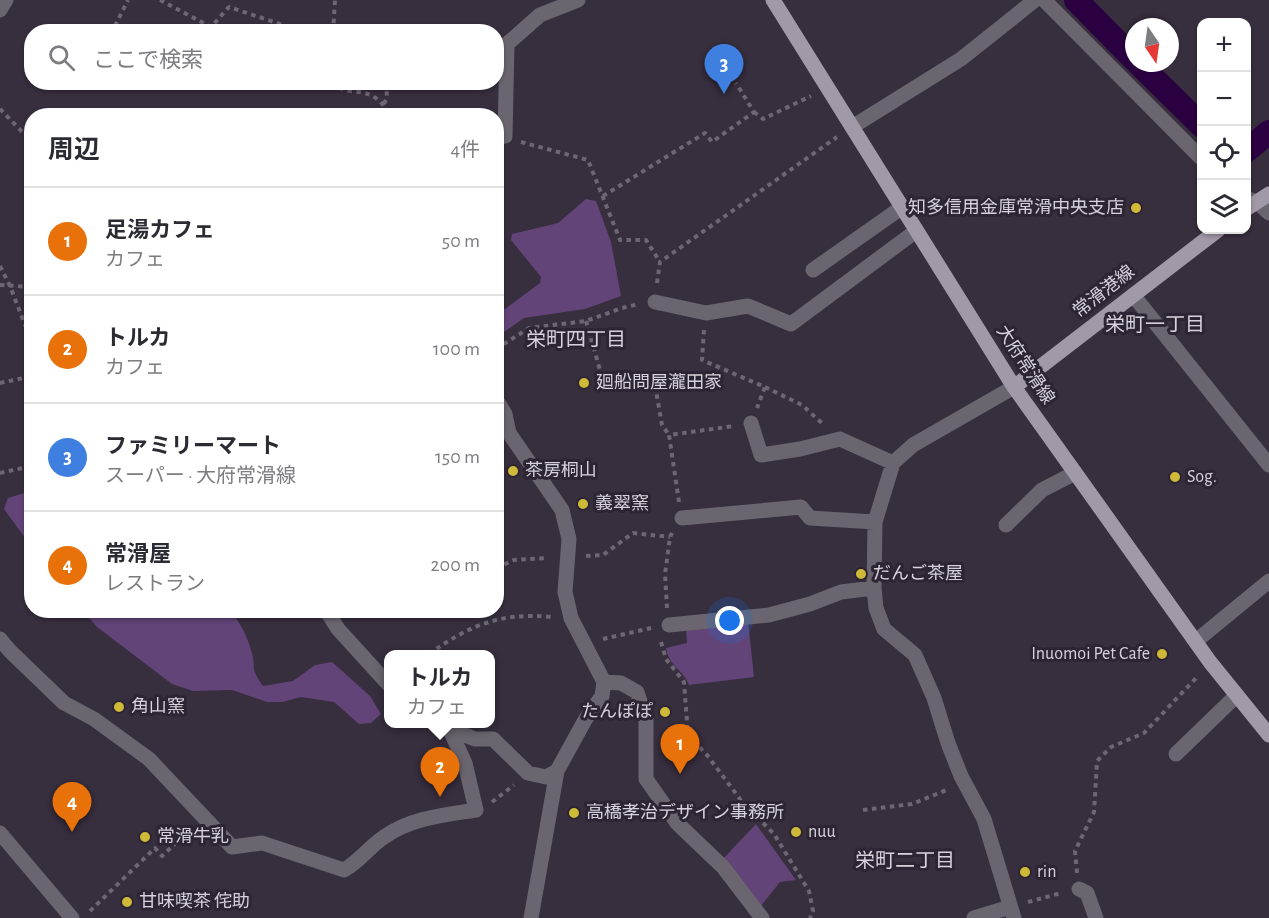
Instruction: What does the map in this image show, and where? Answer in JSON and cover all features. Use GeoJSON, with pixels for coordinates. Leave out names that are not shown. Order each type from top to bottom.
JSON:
{"type":"FeatureCollection","features":[{"type":"Feature","properties":{"kind":"main road","name":"大府常滑線"},"geometry":{"type":"LineString","coordinates":[[773,0],[1014,387],[1210,662],[1269,735]]}},
{"type":"Feature","properties":{"kind":"main road","name":"常滑港線"},"geometry":{"type":"LineString","coordinates":[[1014,387],[1213,234]]}},
{"type":"Feature","properties":{"kind":"street"},"geometry":{"type":"LineString","coordinates":[[0,10],[6,0]]}},
{"type":"Feature","properties":{"kind":"street"},"geometry":{"type":"LineString","coordinates":[[503,108],[507,44],[549,5],[578,0]]}},
{"type":"Feature","properties":{"kind":"street"},"geometry":{"type":"LineString","coordinates":[[852,127],[961,59],[1035,0]]}},
{"type":"Feature","properties":{"kind":"street"},"geometry":{"type":"LineString","coordinates":[[1044,0],[1197,154]]}},
{"type":"Feature","properties":{"kind":"street"},"geometry":{"type":"LineString","coordinates":[[1255,201],[1269,213]]}},
{"type":"Feature","properties":{"kind":"street"},"geometry":{"type":"LineString","coordinates":[[813,270],[901,208]]}},
{"type":"Feature","properties":{"kind":"street"},"geometry":{"type":"LineString","coordinates":[[655,302],[706,313],[748,306],[791,324],[916,231]]}},
{"type":"Feature","properties":{"kind":"street"},"geometry":{"type":"LineString","coordinates":[[1133,295],[1269,465]]}},
{"type":"Feature","properties":{"kind":"street"},"geometry":{"type":"LineString","coordinates":[[974,918],[1012,913],[984,819],[948,743],[934,698],[915,654],[884,629],[876,608],[875,522],[893,463],[913,445],[1014,387]]}},
{"type":"Feature","properties":{"kind":"street"},"geometry":{"type":"LineString","coordinates":[[504,412],[509,433],[562,510],[569,539],[565,592],[571,618],[604,682],[602,696],[585,720],[557,771],[531,918]]}},
{"type":"Feature","properties":{"kind":"street"},"geometry":{"type":"LineString","coordinates":[[751,423],[761,455],[800,449],[840,439],[893,463]]}},
{"type":"Feature","properties":{"kind":"street"},"geometry":{"type":"LineString","coordinates":[[1006,525],[1042,490],[1075,473]]}},
{"type":"Feature","properties":{"kind":"street"},"geometry":{"type":"LineString","coordinates":[[682,518],[801,507],[810,518],[875,522]]}},
{"type":"Feature","properties":{"kind":"street"},"geometry":{"type":"LineString","coordinates":[[1196,641],[1269,581]]}},
{"type":"Feature","properties":{"kind":"street"},"geometry":{"type":"LineString","coordinates":[[663,626],[769,615],[810,604],[841,592],[874,588]]}},
{"type":"Feature","properties":{"kind":"street"},"geometry":{"type":"LineString","coordinates":[[331,618],[384,679]]}},
{"type":"Feature","properties":{"kind":"street"},"geometry":{"type":"LineString","coordinates":[[0,639],[9,651],[64,703],[94,719],[149,759],[232,847],[262,843],[344,870],[356,863],[383,837],[418,820],[476,810],[465,763],[445,728]]}},
{"type":"Feature","properties":{"kind":"street"},"geometry":{"type":"LineString","coordinates":[[604,682],[621,682],[637,692],[646,719],[646,779],[677,823],[723,867],[762,918]]}},
{"type":"Feature","properties":{"kind":"street"},"geometry":{"type":"LineString","coordinates":[[1176,754],[1237,694]]}},
{"type":"Feature","properties":{"kind":"street"},"geometry":{"type":"LineString","coordinates":[[447,728],[476,739],[493,739],[528,773],[546,777],[557,771]]}},
{"type":"Feature","properties":{"kind":"street"},"geometry":{"type":"LineString","coordinates":[[0,833],[72,918]]}},
{"type":"Feature","properties":{"kind":"street"},"geometry":{"type":"LineString","coordinates":[[1079,889],[1087,893],[1096,918]]}},
{"type":"Feature","properties":{"kind":"path"},"geometry":{"type":"LineString","coordinates":[[116,24],[128,0]]}},
{"type":"Feature","properties":{"kind":"path"},"geometry":{"type":"LineString","coordinates":[[160,0],[205,24]]}},
{"type":"Feature","properties":{"kind":"path"},"geometry":{"type":"LineString","coordinates":[[334,24],[335,0]]}},
{"type":"Feature","properties":{"kind":"path"},"geometry":{"type":"LineString","coordinates":[[214,24],[229,6],[280,24]]}},
{"type":"Feature","properties":{"kind":"path"},"geometry":{"type":"LineString","coordinates":[[736,83],[754,112],[764,119],[827,88]]}},
{"type":"Feature","properties":{"kind":"path"},"geometry":{"type":"LineString","coordinates":[[351,90],[375,95],[386,108]]}},
{"type":"Feature","properties":{"kind":"path"},"geometry":{"type":"LineString","coordinates":[[384,104],[387,90]]}},
{"type":"Feature","properties":{"kind":"path"},"geometry":{"type":"LineString","coordinates":[[0,109],[24,134]]}},
{"type":"Feature","properties":{"kind":"path"},"geometry":{"type":"LineString","coordinates":[[603,196],[705,133],[712,142],[754,112]]}},
{"type":"Feature","properties":{"kind":"path"},"geometry":{"type":"LineString","coordinates":[[660,262],[852,127]]}},
{"type":"Feature","properties":{"kind":"path"},"geometry":{"type":"LineString","coordinates":[[504,139],[588,160],[620,240],[646,240],[660,262],[655,302],[622,308],[586,321],[529,327],[504,344]]}},
{"type":"Feature","properties":{"kind":"path"},"geometry":{"type":"LineString","coordinates":[[0,266],[24,322]]}},
{"type":"Feature","properties":{"kind":"path"},"geometry":{"type":"LineString","coordinates":[[0,285],[24,287]]}},
{"type":"Feature","properties":{"kind":"path"},"geometry":{"type":"LineString","coordinates":[[706,313],[702,360],[802,405]]}},
{"type":"Feature","properties":{"kind":"path"},"geometry":{"type":"LineString","coordinates":[[586,321],[604,384],[655,385],[662,425],[669,435],[682,518],[670,537],[664,574],[663,626],[666,659],[684,682],[688,735],[743,803],[774,834],[809,891],[813,911],[810,918]]}},
{"type":"Feature","properties":{"kind":"path"},"geometry":{"type":"LineString","coordinates":[[0,383],[24,378]]}},
{"type":"Feature","properties":{"kind":"path"},"geometry":{"type":"LineString","coordinates":[[669,435],[751,423],[765,387]]}},
{"type":"Feature","properties":{"kind":"path"},"geometry":{"type":"LineString","coordinates":[[0,472],[24,468]]}},
{"type":"Feature","properties":{"kind":"path"},"geometry":{"type":"LineString","coordinates":[[504,564],[514,561],[603,555],[633,533],[670,537]]}},
{"type":"Feature","properties":{"kind":"path"},"geometry":{"type":"LineString","coordinates":[[435,650],[488,621],[526,614],[571,618]]}},
{"type":"Feature","properties":{"kind":"path"},"geometry":{"type":"LineString","coordinates":[[585,644],[663,626]]}},
{"type":"Feature","properties":{"kind":"path"},"geometry":{"type":"LineString","coordinates":[[1012,913],[1079,889],[1075,851],[1094,812],[1097,761],[1111,747],[1144,733],[1210,662]]}},
{"type":"Feature","properties":{"kind":"path"},"geometry":{"type":"LineString","coordinates":[[476,810],[497,800],[528,773]]}},
{"type":"Feature","properties":{"kind":"path"},"geometry":{"type":"LineString","coordinates":[[863,810],[912,804],[965,783]]}},
{"type":"Feature","properties":{"kind":"path"},"geometry":{"type":"LineString","coordinates":[[82,918],[155,848],[162,856],[204,818]]}},
{"type":"Feature","properties":{"kind":"shaded area"},"geometry":{"type":"Polygon","coordinates":[[[586,199],[596,201],[611,242],[621,296],[585,309],[524,318],[504,332],[504,310],[540,283],[541,277],[511,240],[512,234],[558,223],[586,199]]]}},
{"type":"Feature","properties":{"kind":"shaded area"},"geometry":{"type":"Polygon","coordinates":[[[24,493],[24,536],[4,509],[8,498],[24,493]]]}},
{"type":"Feature","properties":{"kind":"shaded area"},"geometry":{"type":"Polygon","coordinates":[[[89,618],[236,618],[247,639],[255,671],[263,686],[293,681],[315,665],[332,662],[370,696],[381,714],[371,723],[359,724],[334,702],[301,697],[282,702],[267,702],[232,690],[193,691],[172,684],[97,627],[89,618]]]}},
{"type":"Feature","properties":{"kind":"shaded area"},"geometry":{"type":"Polygon","coordinates":[[[748,621],[754,677],[689,685],[670,660],[666,648],[687,643],[686,627],[748,621]]]}},
{"type":"Feature","properties":{"kind":"shaded area"},"geometry":{"type":"Polygon","coordinates":[[[756,824],[796,880],[780,882],[760,907],[721,861],[756,824]]]}},
{"type":"Feature","properties":{"kind":"waterway"},"geometry":{"type":"LineString","coordinates":[[1076,0],[1125,50]]}},
{"type":"Feature","properties":{"kind":"waterway"},"geometry":{"type":"LineString","coordinates":[[1147,72],[1197,121]]}},
{"type":"Feature","properties":{"kind":"waterway"},"geometry":{"type":"LineString","coordinates":[[1251,147],[1269,132]]}},
{"type":"Feature","properties":{"kind":"place","name":"ファミリーマート"},"geometry":{"type":"Point","coordinates":[724,94]}},
{"type":"Feature","properties":{"kind":"place","name":"知多信用金庫常滑中央支店"},"geometry":{"type":"Point","coordinates":[1136,208]}},
{"type":"Feature","properties":{"kind":"place","name":"廻船問屋瀧田家"},"geometry":{"type":"Point","coordinates":[584,383]}},
{"type":"Feature","properties":{"kind":"place","name":"茶房桐山"},"geometry":{"type":"Point","coordinates":[513,471]}},
{"type":"Feature","properties":{"kind":"place","name":"Sog."},"geometry":{"type":"Point","coordinates":[1175,477]}},
{"type":"Feature","properties":{"kind":"place","name":"義翠窯"},"geometry":{"type":"Point","coordinates":[583,504]}},
{"type":"Feature","properties":{"kind":"place","name":"だんご茶屋"},"geometry":{"type":"Point","coordinates":[861,574]}},
{"type":"Feature","properties":{"kind":"place","name":"Inuomoi Pet Cafe"},"geometry":{"type":"Point","coordinates":[1162,654]}},
{"type":"Feature","properties":{"kind":"place","name":"角山窯"},"geometry":{"type":"Point","coordinates":[119,707]}},
{"type":"Feature","properties":{"kind":"place","name":"たんぽぽ"},"geometry":{"type":"Point","coordinates":[665,712]}},
{"type":"Feature","properties":{"kind":"place","name":"足湯カフェ"},"geometry":{"type":"Point","coordinates":[680,774]}},
{"type":"Feature","properties":{"kind":"place","name":"トルカ"},"geometry":{"type":"Point","coordinates":[440,797]}},
{"type":"Feature","properties":{"kind":"place","name":"高橋孝治デザイン事務所"},"geometry":{"type":"Point","coordinates":[574,813]}},
{"type":"Feature","properties":{"kind":"place","name":"常滑屋"},"geometry":{"type":"Point","coordinates":[72,832]}},
{"type":"Feature","properties":{"kind":"place","name":"nuu"},"geometry":{"type":"Point","coordinates":[796,832]}},
{"type":"Feature","properties":{"kind":"place","name":"常滑牛乳"},"geometry":{"type":"Point","coordinates":[145,837]}},
{"type":"Feature","properties":{"kind":"place","name":"rin"},"geometry":{"type":"Point","coordinates":[1025,872]}},
{"type":"Feature","properties":{"kind":"place","name":"甘味喫茶 侘助"},"geometry":{"type":"Point","coordinates":[127,902]}},
{"type":"Feature","properties":{"kind":"district","name":"栄町一丁目"},"geometry":{"type":"Point","coordinates":[1155,325]}},
{"type":"Feature","properties":{"kind":"district","name":"栄町四丁目"},"geometry":{"type":"Point","coordinates":[576,340]}},
{"type":"Feature","properties":{"kind":"district","name":"栄町二丁目"},"geometry":{"type":"Point","coordinates":[905,861]}}]}
